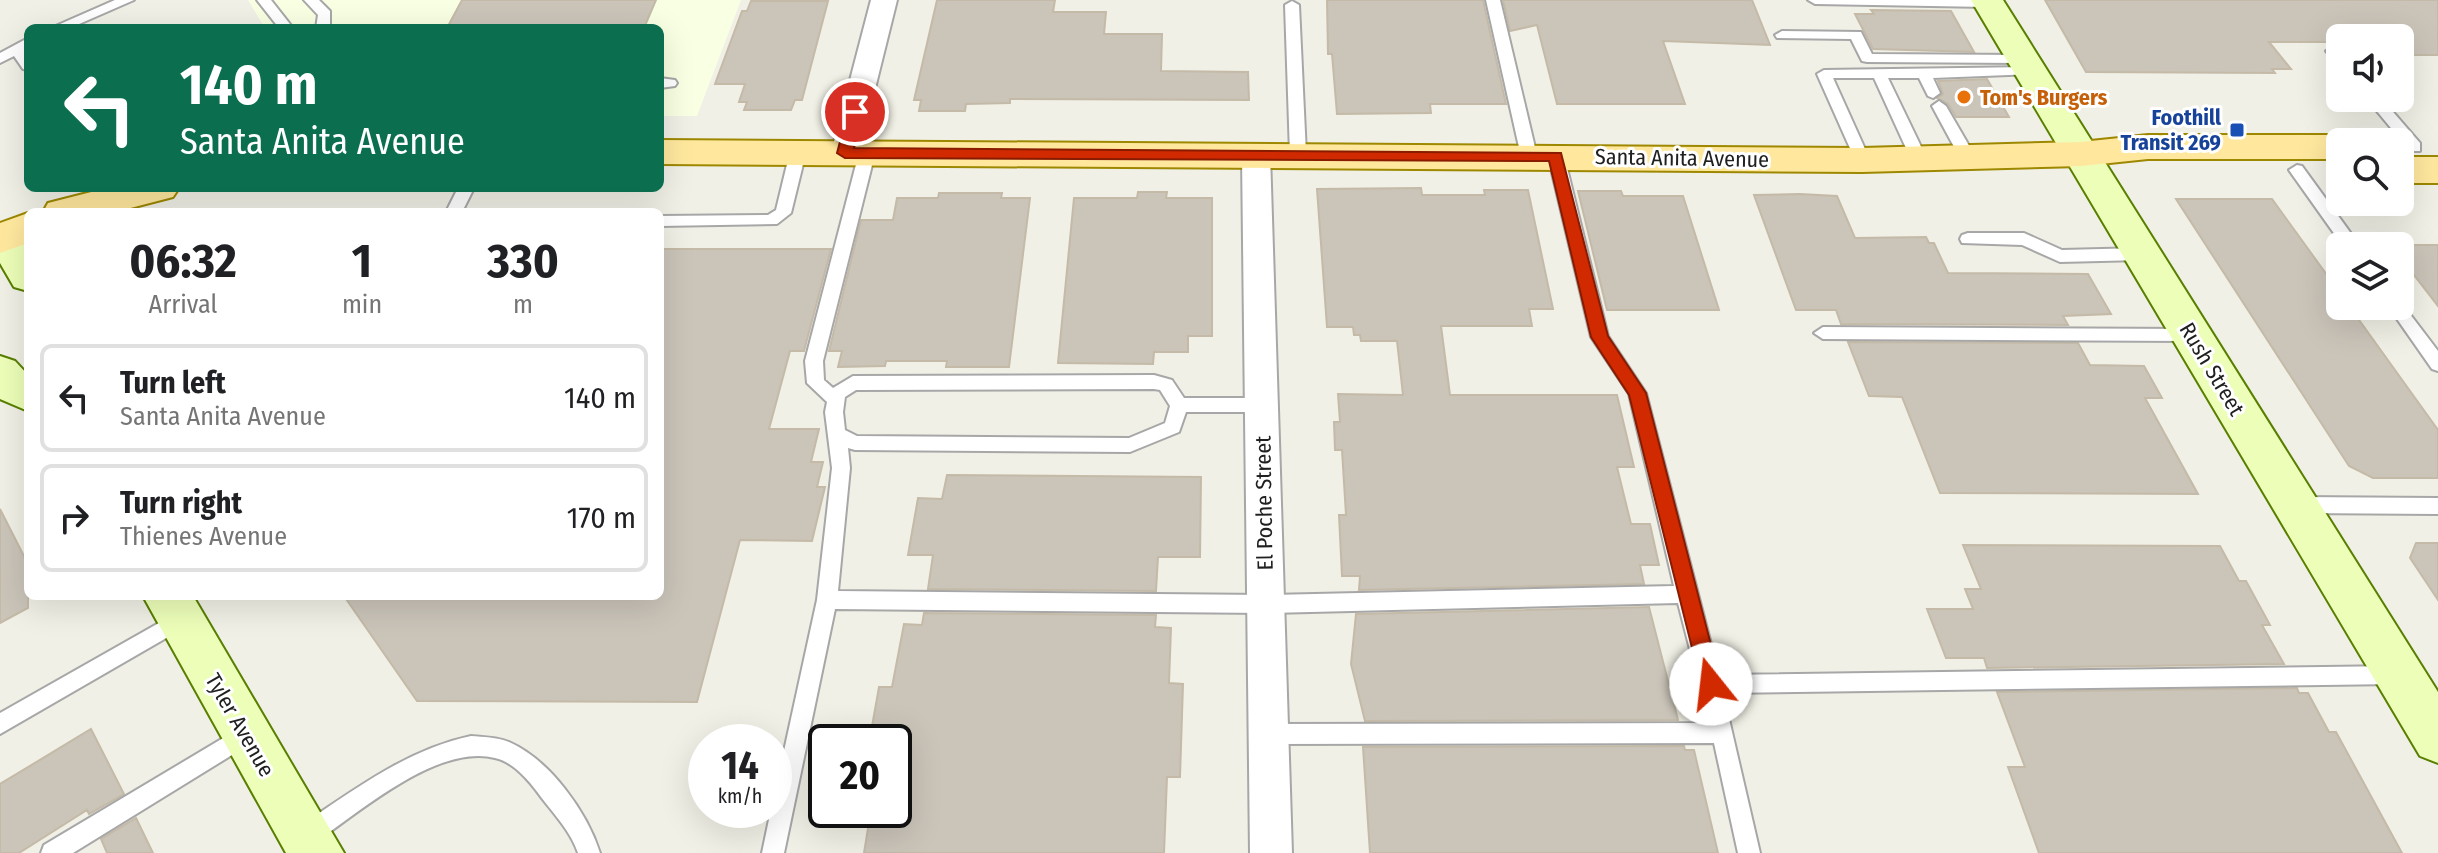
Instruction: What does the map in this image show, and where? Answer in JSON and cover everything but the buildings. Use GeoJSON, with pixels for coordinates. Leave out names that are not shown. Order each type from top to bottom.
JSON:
{"type":"FeatureCollection","features":[{"type":"Feature","properties":{"kind":"main road","name":"Santa Anita Avenue"},"geometry":{"type":"LineString","coordinates":[[664,152],[1862,160],[2081,154],[2148,147],[2326,147]]}},
{"type":"Feature","properties":{"kind":"main road","name":"Santa Anita Avenue"},"geometry":{"type":"LineString","coordinates":[[2081,154],[2153,167],[2326,170]]}},
{"type":"Feature","properties":{"kind":"main road"},"geometry":{"type":"LineString","coordinates":[[77,208],[137,192]]}},
{"type":"Feature","properties":{"kind":"street"},"geometry":{"type":"LineString","coordinates":[[856,153],[884,0]]}},
{"type":"Feature","properties":{"kind":"street","name":"Rush Street"},"geometry":{"type":"LineString","coordinates":[[1988,1],[2438,739]]}},
{"type":"Feature","properties":{"kind":"street","name":"El Poche Street"},"geometry":{"type":"LineString","coordinates":[[1256,154],[1271,853]]}},
{"type":"Feature","properties":{"kind":"street"},"geometry":{"type":"LineString","coordinates":[[8,233],[24,268]]}},
{"type":"Feature","properties":{"kind":"street"},"geometry":{"type":"LineString","coordinates":[[0,372],[6,383],[24,392]]}},
{"type":"Feature","properties":{"kind":"street","name":"Tyler Avenue"},"geometry":{"type":"LineString","coordinates":[[173,608],[311,844]]}},
{"type":"Feature","properties":{"kind":"lane"},"geometry":{"type":"LineString","coordinates":[[68,24],[127,0]]}},
{"type":"Feature","properties":{"kind":"lane"},"geometry":{"type":"LineString","coordinates":[[264,0],[283,24]]}},
{"type":"Feature","properties":{"kind":"lane"},"geometry":{"type":"LineString","coordinates":[[311,0],[325,14],[324,24]]}},
{"type":"Feature","properties":{"kind":"lane"},"geometry":{"type":"LineString","coordinates":[[1493,0],[1600,337],[1637,393],[1711,684],[1749,853]]}},
{"type":"Feature","properties":{"kind":"lane"},"geometry":{"type":"LineString","coordinates":[[1815,0],[1988,1]]}},
{"type":"Feature","properties":{"kind":"lane"},"geometry":{"type":"LineString","coordinates":[[1292,5],[1298,154]]}},
{"type":"Feature","properties":{"kind":"lane"},"geometry":{"type":"LineString","coordinates":[[1782,35],[1856,35],[1867,58],[2025,65]]}},
{"type":"Feature","properties":{"kind":"lane"},"geometry":{"type":"LineString","coordinates":[[0,59],[22,46]]}},
{"type":"Feature","properties":{"kind":"lane"},"geometry":{"type":"LineString","coordinates":[[1862,160],[1824,74],[1924,74],[2025,65]]}},
{"type":"Feature","properties":{"kind":"lane"},"geometry":{"type":"LineString","coordinates":[[1879,74],[1919,159]]}},
{"type":"Feature","properties":{"kind":"lane"},"geometry":{"type":"LineString","coordinates":[[1924,74],[1967,156]]}},
{"type":"Feature","properties":{"kind":"lane"},"geometry":{"type":"LineString","coordinates":[[2384,112],[2418,157]]}},
{"type":"Feature","properties":{"kind":"lane"},"geometry":{"type":"LineString","coordinates":[[664,221],[771,220],[783,213],[798,152]]}},
{"type":"Feature","properties":{"kind":"lane"},"geometry":{"type":"LineString","coordinates":[[836,400],[816,383],[814,361],[856,153]]}},
{"type":"Feature","properties":{"kind":"lane"},"geometry":{"type":"LineString","coordinates":[[2297,170],[2342,232]]}},
{"type":"Feature","properties":{"kind":"lane"},"geometry":{"type":"LineString","coordinates":[[1968,239],[2024,239],[2060,256],[2142,254]]}},
{"type":"Feature","properties":{"kind":"lane"},"geometry":{"type":"LineString","coordinates":[[2406,320],[2438,364]]}},
{"type":"Feature","properties":{"kind":"lane"},"geometry":{"type":"LineString","coordinates":[[1823,333],[2191,335]]}},
{"type":"Feature","properties":{"kind":"lane"},"geometry":{"type":"LineString","coordinates":[[773,853],[827,600],[841,468],[837,434],[837,394],[853,383],[1154,382],[1166,385],[1179,405],[1173,427],[1158,437],[1130,445],[855,443],[837,434]]}},
{"type":"Feature","properties":{"kind":"lane"},"geometry":{"type":"LineString","coordinates":[[1179,405],[1261,405]]}},
{"type":"Feature","properties":{"kind":"lane"},"geometry":{"type":"LineString","coordinates":[[2295,505],[2438,506]]}},
{"type":"Feature","properties":{"kind":"lane"},"geometry":{"type":"LineString","coordinates":[[827,600],[1266,604],[1686,594]]}},
{"type":"Feature","properties":{"kind":"lane"},"geometry":{"type":"LineString","coordinates":[[0,724],[173,608]]}},
{"type":"Feature","properties":{"kind":"lane"},"geometry":{"type":"LineString","coordinates":[[1711,684],[2399,675]]}},
{"type":"Feature","properties":{"kind":"lane"},"geometry":{"type":"LineString","coordinates":[[1268,734],[1722,733]]}},
{"type":"Feature","properties":{"kind":"lane"},"geometry":{"type":"LineString","coordinates":[[52,853],[245,735]]}},
{"type":"Feature","properties":{"kind":"lane"},"geometry":{"type":"LineString","coordinates":[[311,844],[403,771],[448,751],[493,747],[535,770],[570,819],[589,853]]}},
{"type":"Feature","properties":{"kind":"shaded area"},"geometry":{"type":"Polygon","coordinates":[[[248,0],[741,0],[697,116],[664,116],[664,24],[263,24],[248,0]]]}},
{"type":"Feature","properties":{"kind":"place","name":"Tom's Burgers"},"geometry":{"type":"Point","coordinates":[1964,97]}},
{"type":"Feature","properties":{"kind":"place","name":"Foothill Transit 269"},"geometry":{"type":"Point","coordinates":[2237,130]}},
{"type":"Feature","properties":{"kind":"route"},"geometry":{"type":"LineString","coordinates":[[855,112],[845,153],[1556,156],[1567,212],[1600,337],[1637,393],[1711,684]]}}]}
